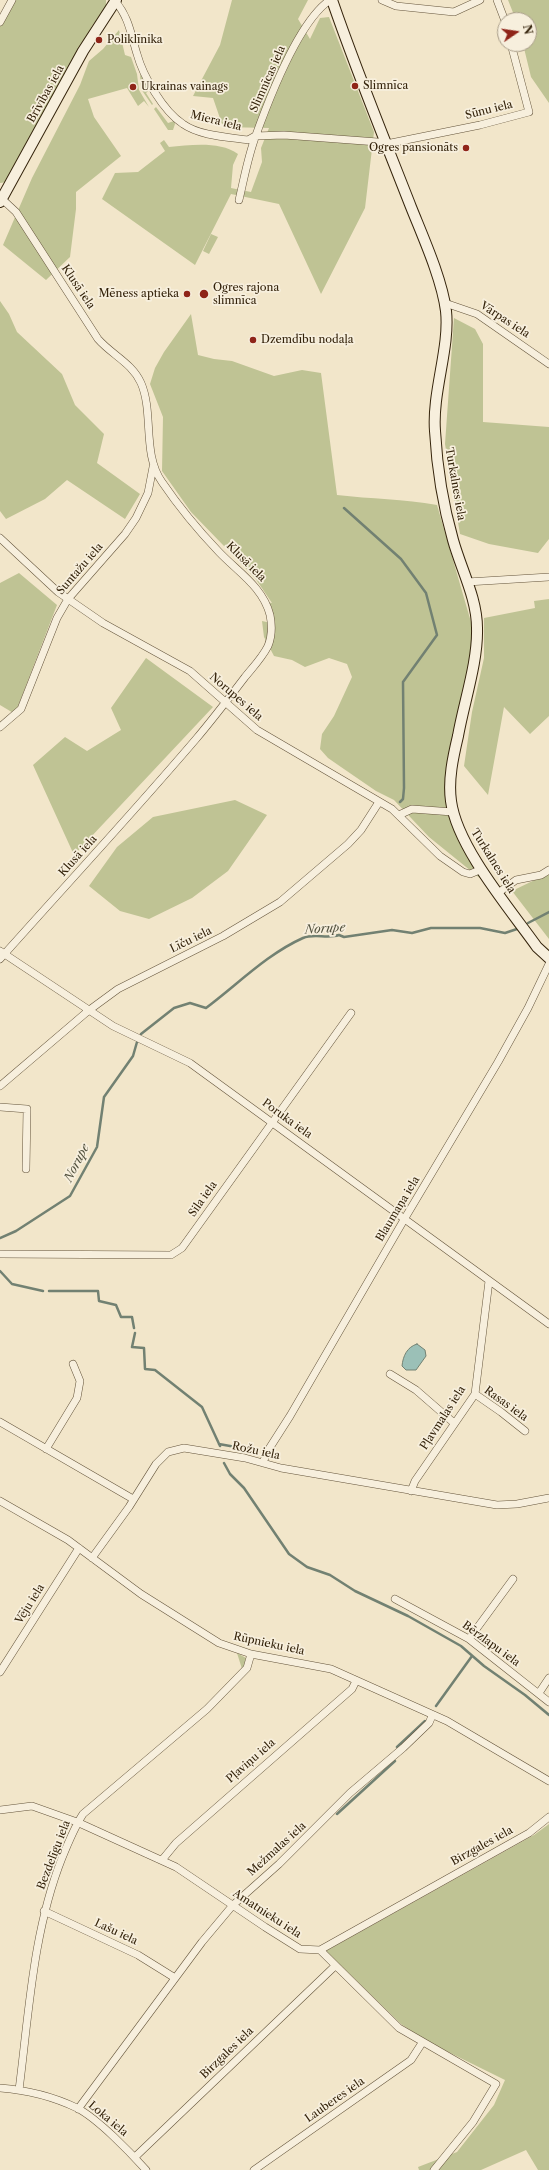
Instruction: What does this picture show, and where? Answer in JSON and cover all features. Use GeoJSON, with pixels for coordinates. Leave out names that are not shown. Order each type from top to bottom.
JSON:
{"type":"FeatureCollection","features":[{"type":"Feature","properties":{"kind":"main road","name":"Turkalnes iela"},"geometry":{"type":"LineString","coordinates":[[331,0],[422,236],[444,303],[445,333],[437,390],[435,430],[443,496],[453,540],[476,614],[477,629],[475,652],[451,775],[451,801],[453,812],[466,843],[482,869],[537,947],[549,958]]}},
{"type":"Feature","properties":{"kind":"main road","name":"Brīvības iela"},"geometry":{"type":"LineString","coordinates":[[1,200],[83,51],[115,1]]}},
{"type":"Feature","properties":{"kind":"street"},"geometry":{"type":"LineString","coordinates":[[0,22],[12,0]]}},
{"type":"Feature","properties":{"kind":"street","name":"Slimnīcas iela"},"geometry":{"type":"LineString","coordinates":[[239,200],[255,136],[279,78],[314,13],[331,0]]}},
{"type":"Feature","properties":{"kind":"street"},"geometry":{"type":"LineString","coordinates":[[382,0],[396,6],[454,12],[480,0]]}},
{"type":"Feature","properties":{"kind":"street"},"geometry":{"type":"LineString","coordinates":[[497,0],[502,12]]}},
{"type":"Feature","properties":{"kind":"street","name":"Miera iela"},"geometry":{"type":"LineString","coordinates":[[115,1],[127,18],[144,73],[161,100],[175,118],[184,125],[209,133],[248,140],[255,136],[284,135],[386,143]]}},
{"type":"Feature","properties":{"kind":"street","name":"Sūnu iela"},"geometry":{"type":"LineString","coordinates":[[386,143],[473,126],[528,112],[513,52]]}},
{"type":"Feature","properties":{"kind":"street","name":"Klusā iela"},"geometry":{"type":"LineString","coordinates":[[1,200],[16,212],[98,339],[106,348],[123,360],[139,379],[145,396],[153,467],[161,482],[189,518],[219,552],[259,591],[266,602],[272,626],[269,644],[257,663],[226,702],[163,778],[1,955]]}},
{"type":"Feature","properties":{"kind":"street","name":"Vārpas iela"},"geometry":{"type":"LineString","coordinates":[[444,303],[477,314],[549,364]]}},
{"type":"Feature","properties":{"kind":"street","name":"Suntažu iela"},"geometry":{"type":"LineString","coordinates":[[0,727],[21,709],[57,618],[68,599],[125,534],[136,518],[148,493],[153,467]]}},
{"type":"Feature","properties":{"kind":"street","name":"Norupes iela"},"geometry":{"type":"LineString","coordinates":[[0,538],[58,592],[103,623],[190,671],[257,730],[399,815],[426,844],[463,872],[470,874],[482,869]]}},
{"type":"Feature","properties":{"kind":"street"},"geometry":{"type":"LineString","coordinates":[[467,582],[549,577]]}},
{"type":"Feature","properties":{"kind":"street","name":"Līču iela"},"geometry":{"type":"LineString","coordinates":[[0,1086],[88,1011],[118,989],[223,936],[280,902],[348,844],[361,830],[379,802]]}},
{"type":"Feature","properties":{"kind":"street"},"geometry":{"type":"LineString","coordinates":[[399,815],[412,809],[453,812]]}},
{"type":"Feature","properties":{"kind":"street"},"geometry":{"type":"LineString","coordinates":[[498,893],[516,880],[541,875],[549,870]]}},
{"type":"Feature","properties":{"kind":"street","name":"Poruka iela"},"geometry":{"type":"LineString","coordinates":[[1,955],[113,1026],[190,1063],[272,1121],[549,1324]]}},
{"type":"Feature","properties":{"kind":"street","name":"Blaumaņa iela"},"geometry":{"type":"LineString","coordinates":[[263,1463],[267,1452],[290,1416],[404,1218],[498,1062],[528,1008],[549,964]]}},
{"type":"Feature","properties":{"kind":"street","name":"Sila iela"},"geometry":{"type":"LineString","coordinates":[[0,1254],[172,1254],[182,1248],[351,1013]]}},
{"type":"Feature","properties":{"kind":"street"},"geometry":{"type":"LineString","coordinates":[[0,1107],[27,1109],[26,1169]]}},
{"type":"Feature","properties":{"kind":"street","name":"Pļavmalas iela"},"geometry":{"type":"LineString","coordinates":[[411,1490],[415,1481],[475,1394],[489,1281]]}},
{"type":"Feature","properties":{"kind":"street"},"geometry":{"type":"LineString","coordinates":[[46,1449],[77,1398],[80,1381],[73,1364]]}},
{"type":"Feature","properties":{"kind":"street"},"geometry":{"type":"LineString","coordinates":[[390,1374],[416,1390],[454,1423]]}},
{"type":"Feature","properties":{"kind":"street","name":"Rasas iela"},"geometry":{"type":"LineString","coordinates":[[475,1394],[487,1401],[525,1431]]}},
{"type":"Feature","properties":{"kind":"street"},"geometry":{"type":"LineString","coordinates":[[0,1422],[133,1499]]}},
{"type":"Feature","properties":{"kind":"street","name":"Rožu iela"},"geometry":{"type":"LineString","coordinates":[[92,1558],[156,1464],[168,1452],[176,1449],[191,1448],[281,1468],[497,1505],[517,1504],[549,1498]]}},
{"type":"Feature","properties":{"kind":"street","name":"Rūpnieku iela"},"geometry":{"type":"LineString","coordinates":[[0,1501],[79,1548],[141,1594],[203,1635],[229,1648],[251,1654],[319,1665],[468,1732],[549,1781]]}},
{"type":"Feature","properties":{"kind":"street","name":"Vēju iela"},"geometry":{"type":"LineString","coordinates":[[0,1671],[79,1548]]}},
{"type":"Feature","properties":{"kind":"street"},"geometry":{"type":"LineString","coordinates":[[469,1639],[513,1579]]}},
{"type":"Feature","properties":{"kind":"street","name":"Bērzlapu iela"},"geometry":{"type":"LineString","coordinates":[[395,1599],[469,1639],[540,1693],[549,1702]]}},
{"type":"Feature","properties":{"kind":"street","name":"Bezdelīgu iela"},"geometry":{"type":"LineString","coordinates":[[19,2090],[44,1911],[59,1867],[77,1822],[84,1814],[207,1709],[247,1668],[251,1654]]}},
{"type":"Feature","properties":{"kind":"street"},"geometry":{"type":"LineString","coordinates":[[540,1693],[549,1678]]}},
{"type":"Feature","properties":{"kind":"street","name":"Pļaviņu iela"},"geometry":{"type":"LineString","coordinates":[[162,1860],[182,1838],[352,1689],[356,1681]]}},
{"type":"Feature","properties":{"kind":"street","name":"Mežmalas iela"},"geometry":{"type":"LineString","coordinates":[[78,2109],[202,1942],[233,1905],[289,1854],[350,1793],[403,1748],[429,1723],[432,1716]]}},
{"type":"Feature","properties":{"kind":"street","name":"Amatnieku iela"},"geometry":{"type":"LineString","coordinates":[[0,1810],[32,1806],[77,1822],[162,1860],[300,1948],[320,1950]]}},
{"type":"Feature","properties":{"kind":"street","name":"Birzgales iela"},"geometry":{"type":"LineString","coordinates":[[320,1950],[529,1832],[549,1817]]}},
{"type":"Feature","properties":{"kind":"street","name":"Lašu iela"},"geometry":{"type":"LineString","coordinates":[[44,1911],[138,1955],[175,1978]]}},
{"type":"Feature","properties":{"kind":"street"},"geometry":{"type":"LineString","coordinates":[[320,1950],[399,2028],[422,2043],[496,2084],[473,2122],[434,2170]]}},
{"type":"Feature","properties":{"kind":"street","name":"Birzgales iela"},"geometry":{"type":"LineString","coordinates":[[135,2157],[335,1966]]}},
{"type":"Feature","properties":{"kind":"street","name":"Lauberes iela"},"geometry":{"type":"LineString","coordinates":[[254,2170],[411,2060],[422,2043]]}},
{"type":"Feature","properties":{"kind":"street","name":"Loka iela"},"geometry":{"type":"LineString","coordinates":[[0,2088],[19,2090],[55,2099],[78,2109],[135,2157],[146,2170]]}},
{"type":"Feature","properties":{"kind":"green space"},"geometry":{"type":"Polygon","coordinates":[[[16,0],[106,0],[106,6],[92,26],[7,182],[0,183],[0,20],[16,0]]]}},
{"type":"Feature","properties":{"kind":"green space"},"geometry":{"type":"Polygon","coordinates":[[[232,0],[308,0],[298,19],[310,39],[320,18],[329,17],[374,132],[365,208],[321,294],[279,204],[231,194],[195,265],[102,199],[115,173],[138,172],[165,151],[160,143],[164,140],[169,147],[205,145],[223,147],[238,154],[233,165],[231,188],[251,192],[262,162],[261,148],[269,128],[223,127],[213,98],[193,96],[220,45],[232,0]]]}},
{"type":"Feature","properties":{"kind":"green space"},"geometry":{"type":"Polygon","coordinates":[[[508,0],[549,0],[549,103],[531,77],[525,52],[537,52],[537,12],[513,12],[508,0]]]}},
{"type":"Feature","properties":{"kind":"green space"},"geometry":{"type":"Polygon","coordinates":[[[119,30],[125,55],[131,57],[137,74],[139,90],[149,107],[144,101],[138,106],[127,88],[88,99],[94,117],[121,156],[76,192],[76,209],[70,257],[46,280],[3,245],[32,178],[80,85],[89,61],[103,49],[119,30]]]}},
{"type":"Feature","properties":{"kind":"green space"},"geometry":{"type":"Polygon","coordinates":[[[140,74],[149,90],[146,93],[153,104],[152,105],[141,89],[140,74]]]}},
{"type":"Feature","properties":{"kind":"green space"},"geometry":{"type":"Polygon","coordinates":[[[156,107],[168,123],[174,121],[175,124],[173,130],[168,130],[154,109],[156,107]]]}},
{"type":"Feature","properties":{"kind":"green space"},"geometry":{"type":"Polygon","coordinates":[[[211,234],[218,237],[209,254],[203,251],[211,234]]]}},
{"type":"Feature","properties":{"kind":"green space"},"geometry":{"type":"Polygon","coordinates":[[[0,301],[9,314],[17,332],[62,374],[75,405],[104,434],[97,463],[140,494],[125,519],[67,480],[45,499],[6,519],[0,511],[0,301]]]}},
{"type":"Feature","properties":{"kind":"green space"},"geometry":{"type":"Polygon","coordinates":[[[191,314],[198,355],[232,361],[274,376],[302,370],[321,373],[337,495],[412,501],[437,505],[471,622],[471,658],[447,792],[492,888],[429,837],[394,800],[376,791],[341,767],[328,758],[320,749],[322,734],[334,716],[352,677],[347,664],[329,658],[305,667],[292,660],[274,656],[264,637],[262,621],[271,623],[266,602],[272,603],[255,578],[191,512],[162,471],[163,417],[150,384],[155,368],[164,352],[191,314]]]}},
{"type":"Feature","properties":{"kind":"green space"},"geometry":{"type":"Polygon","coordinates":[[[454,318],[475,329],[483,344],[483,422],[549,427],[549,539],[538,553],[489,544],[460,534],[445,444],[454,318]]]}},
{"type":"Feature","properties":{"kind":"green space"},"geometry":{"type":"Polygon","coordinates":[[[19,573],[57,605],[15,714],[0,705],[0,583],[19,573]]]}},
{"type":"Feature","properties":{"kind":"green space"},"geometry":{"type":"Polygon","coordinates":[[[549,599],[549,716],[530,734],[504,707],[488,795],[464,766],[472,712],[484,658],[484,618],[535,608],[534,601],[549,599]]]}},
{"type":"Feature","properties":{"kind":"green space"},"geometry":{"type":"Polygon","coordinates":[[[146,658],[213,707],[74,855],[33,765],[65,737],[87,751],[121,730],[111,708],[146,658]]]}},
{"type":"Feature","properties":{"kind":"green space"},"geometry":{"type":"Polygon","coordinates":[[[235,800],[267,815],[228,871],[192,898],[149,919],[120,911],[89,886],[117,847],[153,817],[235,800]]]}},
{"type":"Feature","properties":{"kind":"green space"},"geometry":{"type":"Polygon","coordinates":[[[549,873],[549,939],[512,891],[549,873]]]}},
{"type":"Feature","properties":{"kind":"green space"},"geometry":{"type":"Polygon","coordinates":[[[237,1653],[246,1658],[242,1669],[237,1653]]]}},
{"type":"Feature","properties":{"kind":"green space"},"geometry":{"type":"Polygon","coordinates":[[[549,1824],[549,2170],[538,2170],[526,2150],[481,2170],[419,2170],[418,2167],[457,2152],[494,2105],[505,2080],[428,2042],[401,2024],[326,1951],[534,1835],[549,1824]]]}},
{"type":"Feature","properties":{"kind":"water"},"geometry":{"type":"Polygon","coordinates":[[[417,1344],[425,1350],[426,1356],[416,1370],[406,1370],[402,1366],[403,1359],[408,1350],[417,1344]]]}},
{"type":"Feature","properties":{"kind":"waterway"},"geometry":{"type":"LineString","coordinates":[[344,508],[401,559],[426,593],[437,635],[403,682],[404,788],[403,799],[400,802]]}},
{"type":"Feature","properties":{"kind":"waterway","name":"Norupe"},"geometry":{"type":"LineString","coordinates":[[528,923],[549,912]]}},
{"type":"Feature","properties":{"kind":"waterway","name":"Norupe"},"geometry":{"type":"LineString","coordinates":[[141,1034],[174,1008],[190,1003],[206,1008],[277,952],[303,938],[339,935],[344,937],[392,930],[412,933],[431,928],[480,928],[505,933],[517,929]]}},
{"type":"Feature","properties":{"kind":"waterway","name":"Norupe"},"geometry":{"type":"LineString","coordinates":[[0,1238],[16,1231],[70,1196],[97,1147],[104,1097],[133,1056],[137,1042]]}},
{"type":"Feature","properties":{"kind":"waterway"},"geometry":{"type":"LineString","coordinates":[[0,1271],[12,1284],[43,1291]]}},
{"type":"Feature","properties":{"kind":"waterway"},"geometry":{"type":"LineString","coordinates":[[49,1291],[98,1291],[99,1301],[116,1305],[121,1317],[132,1317],[134,1328]]}},
{"type":"Feature","properties":{"kind":"waterway"},"geometry":{"type":"LineString","coordinates":[[135,1333],[132,1347],[144,1348],[145,1369],[155,1370],[202,1407],[220,1446]]}},
{"type":"Feature","properties":{"kind":"waterway"},"geometry":{"type":"LineString","coordinates":[[219,1444],[241,1448]]}},
{"type":"Feature","properties":{"kind":"waterway"},"geometry":{"type":"LineString","coordinates":[[224,1463],[230,1474],[244,1488],[289,1554],[307,1567],[330,1575],[355,1591],[408,1616],[461,1646],[484,1666],[525,1695],[549,1715]]}},
{"type":"Feature","properties":{"kind":"waterway"},"geometry":{"type":"LineString","coordinates":[[436,1706],[472,1656]]}},
{"type":"Feature","properties":{"kind":"waterway"},"geometry":{"type":"LineString","coordinates":[[397,1747],[425,1721]]}},
{"type":"Feature","properties":{"kind":"waterway"},"geometry":{"type":"LineString","coordinates":[[337,1814],[395,1761]]}},
{"type":"Feature","properties":{"kind":"place","name":"Poliklīnika"},"geometry":{"type":"Point","coordinates":[99,40]}},
{"type":"Feature","properties":{"kind":"place","name":"Slimnīca"},"geometry":{"type":"Point","coordinates":[355,86]}},
{"type":"Feature","properties":{"kind":"place","name":"Ukrainas vainags"},"geometry":{"type":"Point","coordinates":[133,87]}},
{"type":"Feature","properties":{"kind":"place","name":"Ogres pansionāts"},"geometry":{"type":"Point","coordinates":[466,148]}},
{"type":"Feature","properties":{"kind":"place","name":"Mēness aptieka"},"geometry":{"type":"Point","coordinates":[187,294]}},
{"type":"Feature","properties":{"kind":"place","name":"Ogres rajona slimnīca"},"geometry":{"type":"Point","coordinates":[204,294]}},
{"type":"Feature","properties":{"kind":"place","name":"Dzemdību nodaļa"},"geometry":{"type":"Point","coordinates":[253,340]}}]}
